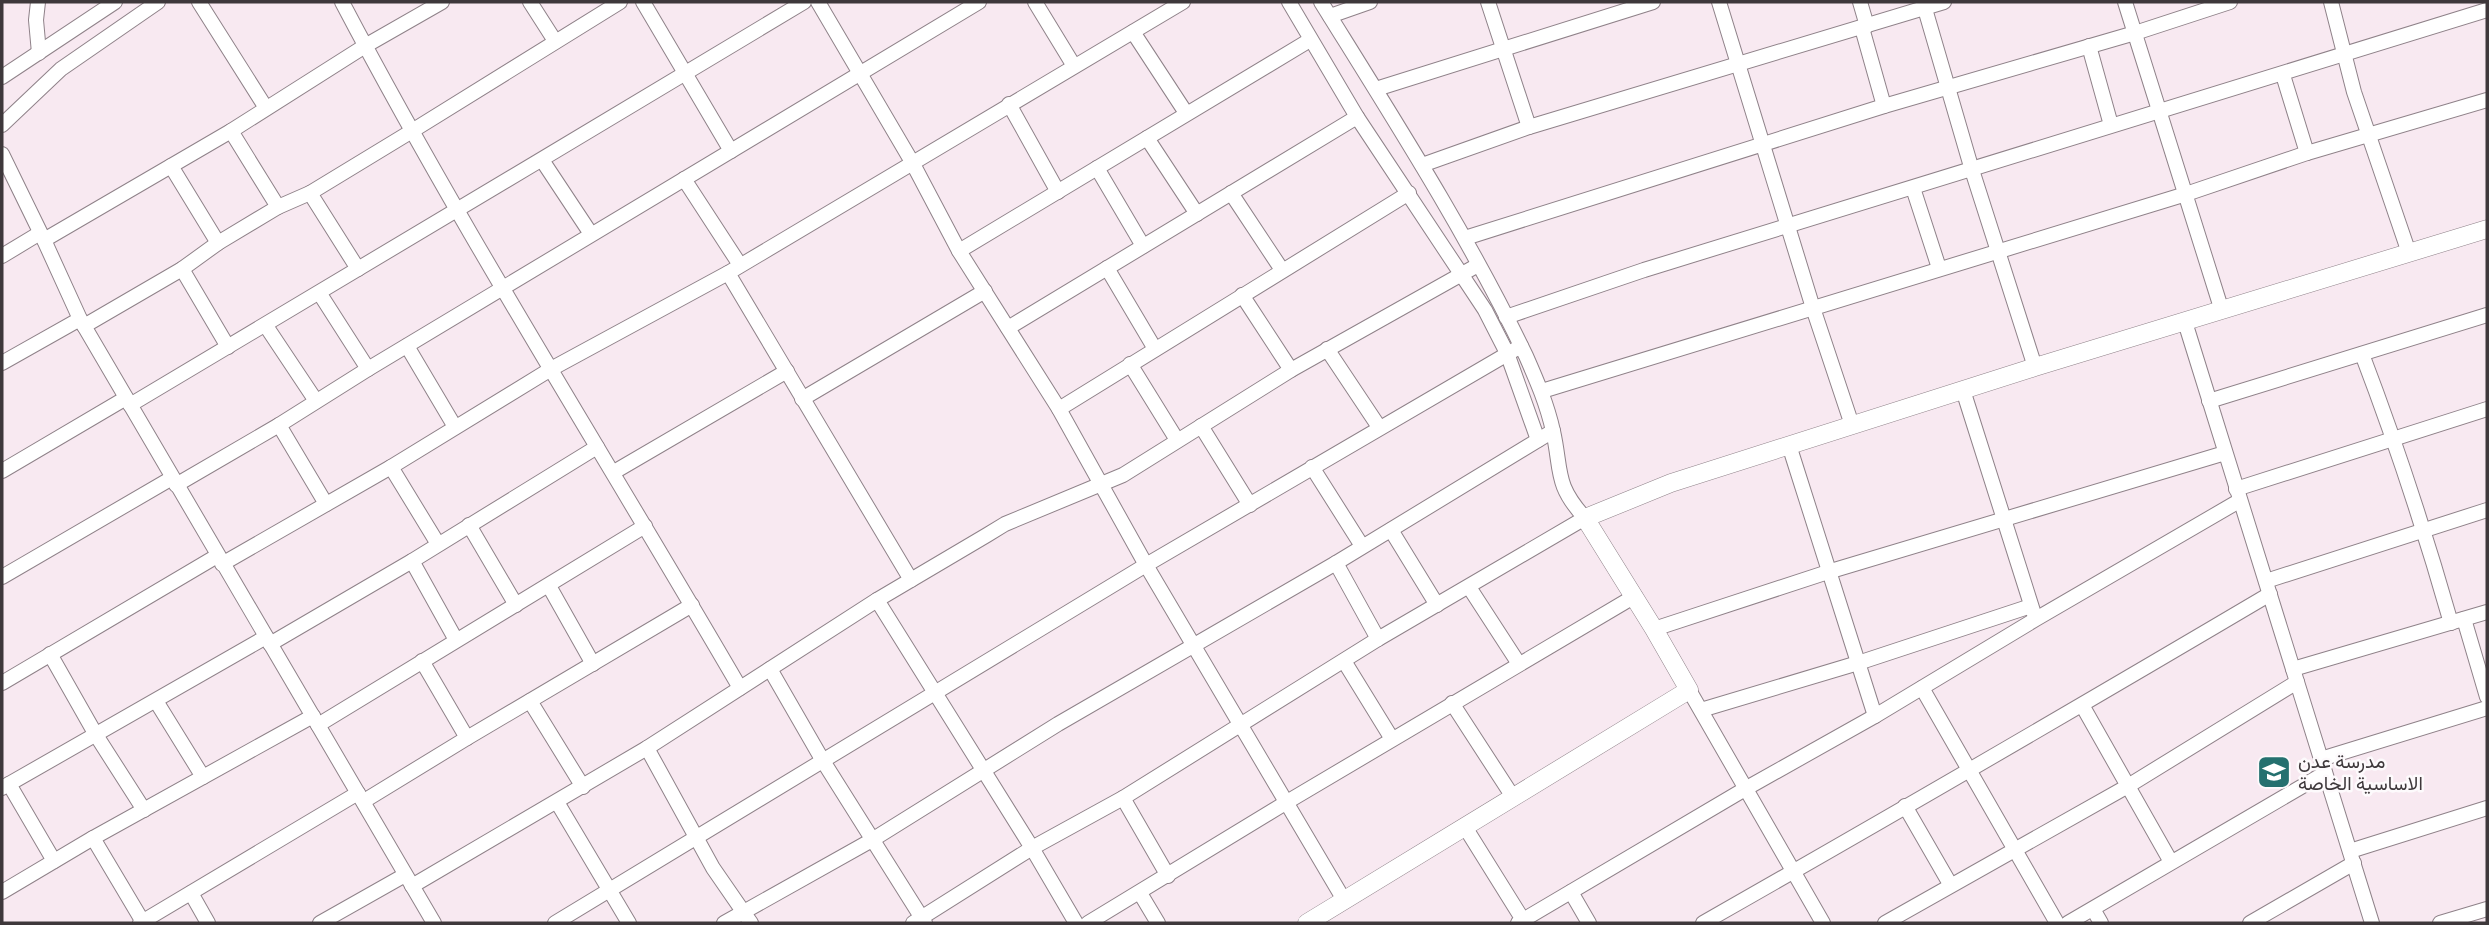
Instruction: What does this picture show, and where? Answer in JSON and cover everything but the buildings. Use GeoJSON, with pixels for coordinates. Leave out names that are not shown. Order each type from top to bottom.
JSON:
{"type":"FeatureCollection","features":[{"type":"Feature","properties":{"kind":"main road"},"geometry":{"type":"LineString","coordinates":[[1307,923],[1689,690],[1635,596],[1585,518],[1643,493],[1789,445],[2487,229]]}},
{"type":"Feature","properties":{"kind":"street"},"geometry":{"type":"LineString","coordinates":[[38,2],[36,20],[39,53]]}},
{"type":"Feature","properties":{"kind":"street"},"geometry":{"type":"LineString","coordinates":[[2,76],[115,2]]}},
{"type":"Feature","properties":{"kind":"street"},"geometry":{"type":"LineString","coordinates":[[2,125],[61,69],[158,2]]}},
{"type":"Feature","properties":{"kind":"street"},"geometry":{"type":"LineString","coordinates":[[199,2],[266,108]]}},
{"type":"Feature","properties":{"kind":"street"},"geometry":{"type":"LineString","coordinates":[[342,2],[456,209],[740,688]]}},
{"type":"Feature","properties":{"kind":"street"},"geometry":{"type":"LineString","coordinates":[[2,256],[171,166],[365,46],[442,2]]}},
{"type":"Feature","properties":{"kind":"street"},"geometry":{"type":"LineString","coordinates":[[530,2],[555,41]]}},
{"type":"Feature","properties":{"kind":"street"},"geometry":{"type":"LineString","coordinates":[[2,363],[182,270],[218,243],[278,207],[310,193],[620,2]]}},
{"type":"Feature","properties":{"kind":"street"},"geometry":{"type":"LineString","coordinates":[[643,2],[731,151]]}},
{"type":"Feature","properties":{"kind":"street"},"geometry":{"type":"LineString","coordinates":[[2,471],[266,326],[456,209],[804,2]]}},
{"type":"Feature","properties":{"kind":"street"},"geometry":{"type":"LineString","coordinates":[[818,2],[912,162],[960,251],[1059,409],[1146,565],[1344,900]]}},
{"type":"Feature","properties":{"kind":"street"},"geometry":{"type":"LineString","coordinates":[[1035,2],[1074,66]]}},
{"type":"Feature","properties":{"kind":"street"},"geometry":{"type":"LineString","coordinates":[[3,680],[391,467],[551,369],[734,269],[1183,2]]}},
{"type":"Feature","properties":{"kind":"street"},"geometry":{"type":"LineString","coordinates":[[1289,2],[1357,117],[1485,310],[1507,353],[1538,440]]}},
{"type":"Feature","properties":{"kind":"street"},"geometry":{"type":"LineString","coordinates":[[770,668],[920,922],[1032,848],[1124,798],[1378,639],[1585,518],[1564,491],[1553,431],[1542,391],[1521,346],[1465,237],[1321,2]]}},
{"type":"Feature","properties":{"kind":"street"},"geometry":{"type":"LineString","coordinates":[[1330,16],[1370,2]]}},
{"type":"Feature","properties":{"kind":"street"},"geometry":{"type":"LineString","coordinates":[[1488,2],[1529,127]]}},
{"type":"Feature","properties":{"kind":"street"},"geometry":{"type":"LineString","coordinates":[[1376,89],[1653,2]]}},
{"type":"Feature","properties":{"kind":"street"},"geometry":{"type":"LineString","coordinates":[[1719,2],[1813,308],[1852,425]]}},
{"type":"Feature","properties":{"kind":"street"},"geometry":{"type":"LineString","coordinates":[[1860,2],[1884,106]]}},
{"type":"Feature","properties":{"kind":"street"},"geometry":{"type":"LineString","coordinates":[[1422,165],[1472,145],[1529,127],[1864,27],[1924,5],[1944,2]]}},
{"type":"Feature","properties":{"kind":"street"},"geometry":{"type":"LineString","coordinates":[[2125,2],[2222,311]]}},
{"type":"Feature","properties":{"kind":"street"},"geometry":{"type":"LineString","coordinates":[[1465,237],[1884,106],[2135,33],[2230,2]]}},
{"type":"Feature","properties":{"kind":"street"},"geometry":{"type":"LineString","coordinates":[[2331,2],[2354,92],[2409,253]]}},
{"type":"Feature","properties":{"kind":"street"},"geometry":{"type":"LineString","coordinates":[[2,575],[279,425],[970,4]]}},
{"type":"Feature","properties":{"kind":"street"},"geometry":{"type":"LineString","coordinates":[[1924,5],[1972,170],[2035,367]]}},
{"type":"Feature","properties":{"kind":"street"},"geometry":{"type":"LineString","coordinates":[[1506,317],[1644,270],[2111,125],[2345,56],[2487,10]]}},
{"type":"Feature","properties":{"kind":"street"},"geometry":{"type":"LineString","coordinates":[[1133,32],[1186,113]]}},
{"type":"Feature","properties":{"kind":"street"},"geometry":{"type":"LineString","coordinates":[[960,251],[1310,40]]}},
{"type":"Feature","properties":{"kind":"street"},"geometry":{"type":"LineString","coordinates":[[2089,46],[2111,125]]}},
{"type":"Feature","properties":{"kind":"street"},"geometry":{"type":"LineString","coordinates":[[2283,75],[2307,153]]}},
{"type":"Feature","properties":{"kind":"street"},"geometry":{"type":"LineString","coordinates":[[1542,391],[2186,194],[2307,153],[2487,100]]}},
{"type":"Feature","properties":{"kind":"street"},"geometry":{"type":"LineString","coordinates":[[1009,104],[1058,192]]}},
{"type":"Feature","properties":{"kind":"street"},"geometry":{"type":"LineString","coordinates":[[1008,328],[1357,117]]}},
{"type":"Feature","properties":{"kind":"street"},"geometry":{"type":"LineString","coordinates":[[231,131],[278,207]]}},
{"type":"Feature","properties":{"kind":"street"},"geometry":{"type":"LineString","coordinates":[[1147,138],[1197,214]]}},
{"type":"Feature","properties":{"kind":"street"},"geometry":{"type":"LineString","coordinates":[[2,154],[82,323],[434,923]]}},
{"type":"Feature","properties":{"kind":"street"},"geometry":{"type":"LineString","coordinates":[[542,160],[591,234]]}},
{"type":"Feature","properties":{"kind":"street"},"geometry":{"type":"LineString","coordinates":[[171,166],[218,243]]}},
{"type":"Feature","properties":{"kind":"street"},"geometry":{"type":"LineString","coordinates":[[1097,168],[1143,246]]}},
{"type":"Feature","properties":{"kind":"street"},"geometry":{"type":"LineString","coordinates":[[684,179],[786,371],[911,580]]}},
{"type":"Feature","properties":{"kind":"street"},"geometry":{"type":"LineString","coordinates":[[1913,188],[1939,268]]}},
{"type":"Feature","properties":{"kind":"street"},"geometry":{"type":"LineString","coordinates":[[310,193],[358,269]]}},
{"type":"Feature","properties":{"kind":"street"},"geometry":{"type":"LineString","coordinates":[[1231,193],[1282,270]]}},
{"type":"Feature","properties":{"kind":"street"},"geometry":{"type":"LineString","coordinates":[[1059,409],[1409,193]]}},
{"type":"Feature","properties":{"kind":"street"},"geometry":{"type":"LineString","coordinates":[[320,923],[408,881],[557,802],[647,748],[877,600],[1005,524],[1131,470],[1291,370],[1478,265]]}},
{"type":"Feature","properties":{"kind":"street"},"geometry":{"type":"LineString","coordinates":[[1107,268],[1155,349]]}},
{"type":"Feature","properties":{"kind":"street"},"geometry":{"type":"LineString","coordinates":[[182,270],[228,347]]}},
{"type":"Feature","properties":{"kind":"street"},"geometry":{"type":"LineString","coordinates":[[802,399],[985,291]]}},
{"type":"Feature","properties":{"kind":"street"},"geometry":{"type":"LineString","coordinates":[[320,294],[368,369]]}},
{"type":"Feature","properties":{"kind":"street"},"geometry":{"type":"LineString","coordinates":[[1242,295],[1291,370]]}},
{"type":"Feature","properties":{"kind":"street"},"geometry":{"type":"LineString","coordinates":[[2209,401],[2487,314]]}},
{"type":"Feature","properties":{"kind":"street"},"geometry":{"type":"LineString","coordinates":[[2185,322],[2372,923]]}},
{"type":"Feature","properties":{"kind":"street"},"geometry":{"type":"LineString","coordinates":[[266,326],[316,401]]}},
{"type":"Feature","properties":{"kind":"street"},"geometry":{"type":"LineString","coordinates":[[407,346],[455,427]]}},
{"type":"Feature","properties":{"kind":"street"},"geometry":{"type":"LineString","coordinates":[[555,923],[1146,565],[1521,346]]}},
{"type":"Feature","properties":{"kind":"street"},"geometry":{"type":"LineString","coordinates":[[1327,349],[1379,427]]}},
{"type":"Feature","properties":{"kind":"street"},"geometry":{"type":"LineString","coordinates":[[2362,354],[2457,621],[2487,697]]}},
{"type":"Feature","properties":{"kind":"street"},"geometry":{"type":"LineString","coordinates":[[1130,365],[1177,440]]}},
{"type":"Feature","properties":{"kind":"street"},"geometry":{"type":"LineString","coordinates":[[614,472],[786,371]]}},
{"type":"Feature","properties":{"kind":"street"},"geometry":{"type":"LineString","coordinates":[[1963,390],[2033,612]]}},
{"type":"Feature","properties":{"kind":"street"},"geometry":{"type":"LineString","coordinates":[[1465,827],[1520,922],[1745,789],[1875,716],[1922,688],[2033,612],[2238,495],[2394,438],[2487,410]]}},
{"type":"Feature","properties":{"kind":"street"},"geometry":{"type":"LineString","coordinates":[[279,425],[326,504]]}},
{"type":"Feature","properties":{"kind":"street"},"geometry":{"type":"LineString","coordinates":[[1201,426],[1250,505]]}},
{"type":"Feature","properties":{"kind":"street"},"geometry":{"type":"LineString","coordinates":[[724,923],[747,917],[1058,724],[1336,563],[1553,431]]}},
{"type":"Feature","properties":{"kind":"street"},"geometry":{"type":"LineString","coordinates":[[1789,445],[1875,716]]}},
{"type":"Feature","properties":{"kind":"street"},"geometry":{"type":"LineString","coordinates":[[54,861],[6,786],[412,561],[597,447]]}},
{"type":"Feature","properties":{"kind":"street"},"geometry":{"type":"LineString","coordinates":[[1654,629],[1831,571],[2225,453]]}},
{"type":"Feature","properties":{"kind":"street"},"geometry":{"type":"LineString","coordinates":[[391,467],[438,544]]}},
{"type":"Feature","properties":{"kind":"street"},"geometry":{"type":"LineString","coordinates":[[1312,467],[1362,546]]}},
{"type":"Feature","properties":{"kind":"street"},"geometry":{"type":"LineString","coordinates":[[1703,923],[2082,705],[2268,588],[2424,529],[2487,510]]}},
{"type":"Feature","properties":{"kind":"street"},"geometry":{"type":"LineString","coordinates":[[469,525],[516,605]]}},
{"type":"Feature","properties":{"kind":"street"},"geometry":{"type":"LineString","coordinates":[[2,892],[203,777],[315,720],[422,660],[645,526]]}},
{"type":"Feature","properties":{"kind":"street"},"geometry":{"type":"LineString","coordinates":[[1391,530],[1437,605]]}},
{"type":"Feature","properties":{"kind":"street"},"geometry":{"type":"LineString","coordinates":[[412,561],[456,640]]}},
{"type":"Feature","properties":{"kind":"street"},"geometry":{"type":"LineString","coordinates":[[1336,563],[1378,639]]}},
{"type":"Feature","properties":{"kind":"street"},"geometry":{"type":"LineString","coordinates":[[549,586],[593,664]]}},
{"type":"Feature","properties":{"kind":"street"},"geometry":{"type":"LineString","coordinates":[[1469,587],[1519,664]]}},
{"type":"Feature","properties":{"kind":"street"},"geometry":{"type":"LineString","coordinates":[[1088,923],[1635,596]]}},
{"type":"Feature","properties":{"kind":"street"},"geometry":{"type":"LineString","coordinates":[[877,600],[1076,923]]}},
{"type":"Feature","properties":{"kind":"street"},"geometry":{"type":"LineString","coordinates":[[93,838],[142,922],[467,738],[692,605]]}},
{"type":"Feature","properties":{"kind":"street"},"geometry":{"type":"LineString","coordinates":[[1701,710],[2033,612]]}},
{"type":"Feature","properties":{"kind":"street"},"geometry":{"type":"LineString","coordinates":[[1885,923],[2128,786],[2295,676],[2487,612]]}},
{"type":"Feature","properties":{"kind":"street"},"geometry":{"type":"LineString","coordinates":[[50,654],[96,735],[144,810]]}},
{"type":"Feature","properties":{"kind":"street"},"geometry":{"type":"LineString","coordinates":[[422,660],[467,738]]}},
{"type":"Feature","properties":{"kind":"street"},"geometry":{"type":"LineString","coordinates":[[1344,661],[1392,739]]}},
{"type":"Feature","properties":{"kind":"street"},"geometry":{"type":"LineString","coordinates":[[1922,688],[2057,923]]}},
{"type":"Feature","properties":{"kind":"street"},"geometry":{"type":"LineString","coordinates":[[1689,690],[1823,923]]}},
{"type":"Feature","properties":{"kind":"street"},"geometry":{"type":"LineString","coordinates":[[156,701],[203,777]]}},
{"type":"Feature","properties":{"kind":"street"},"geometry":{"type":"LineString","coordinates":[[530,701],[583,787]]}},
{"type":"Feature","properties":{"kind":"street"},"geometry":{"type":"LineString","coordinates":[[1452,703],[1513,797]]}},
{"type":"Feature","properties":{"kind":"street"},"geometry":{"type":"LineString","coordinates":[[2082,705],[2171,862]]}},
{"type":"Feature","properties":{"kind":"street"},"geometry":{"type":"LineString","coordinates":[[2068,923],[2323,766],[2487,708]]}},
{"type":"Feature","properties":{"kind":"street"},"geometry":{"type":"LineString","coordinates":[[647,748],[720,878],[747,917]]}},
{"type":"Feature","properties":{"kind":"street"},"geometry":{"type":"LineString","coordinates":[[1124,798],[1168,876]]}},
{"type":"Feature","properties":{"kind":"street"},"geometry":{"type":"LineString","coordinates":[[557,802],[629,923]]}},
{"type":"Feature","properties":{"kind":"street"},"geometry":{"type":"LineString","coordinates":[[1905,807],[1950,884]]}},
{"type":"Feature","properties":{"kind":"street"},"geometry":{"type":"LineString","coordinates":[[2250,923],[2352,857],[2487,808]]}},
{"type":"Feature","properties":{"kind":"street"},"geometry":{"type":"LineString","coordinates":[[1571,892],[1589,923]]}},
{"type":"Feature","properties":{"kind":"street"},"geometry":{"type":"LineString","coordinates":[[191,893],[208,923]]}},
{"type":"Feature","properties":{"kind":"street"},"geometry":{"type":"LineString","coordinates":[[1140,893],[1157,923]]}},
{"type":"Feature","properties":{"kind":"street"},"geometry":{"type":"LineString","coordinates":[[2093,909],[2101,923]]}},
{"type":"Feature","properties":{"kind":"street"},"geometry":{"type":"LineString","coordinates":[[2440,923],[2487,909]]}},
{"type":"Feature","properties":{"kind":"place","name":"مدرسة عدن الاساسية الخاصة"},"geometry":{"type":"Point","coordinates":[2274,772]}}]}
